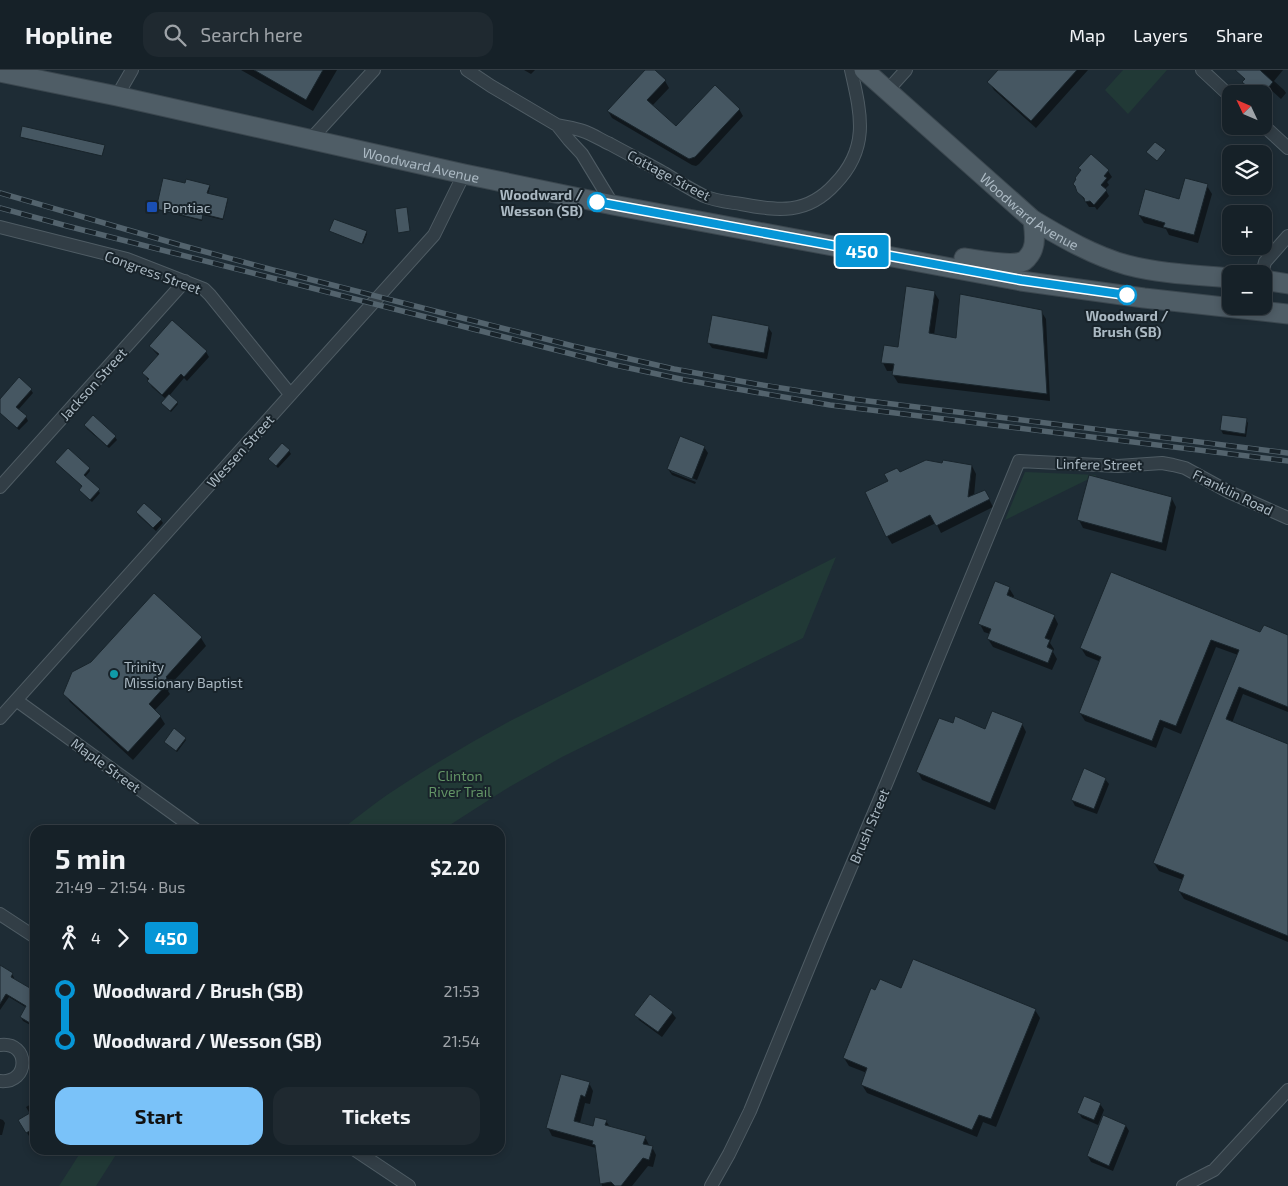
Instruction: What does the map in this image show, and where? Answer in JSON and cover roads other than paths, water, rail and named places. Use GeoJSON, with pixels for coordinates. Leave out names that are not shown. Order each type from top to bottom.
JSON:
{"type":"FeatureCollection","features":[{"type":"Feature","properties":{"kind":"main road","name":"Woodward Avenue"},"geometry":{"type":"LineString","coordinates":[[864,70],[1033,220],[1080,247],[1126,265],[1144,269],[1222,277]]}},
{"type":"Feature","properties":{"kind":"main road","name":"Woodward Avenue"},"geometry":{"type":"LineString","coordinates":[[0,72],[117,96],[464,174],[613,205],[844,249],[1021,280],[1144,298],[1288,314]]}},
{"type":"Feature","properties":{"kind":"main road"},"geometry":{"type":"LineString","coordinates":[[886,255],[930,255],[1010,264],[1024,260],[1034,247],[1033,220]]}},
{"type":"Feature","properties":{"kind":"main road"},"geometry":{"type":"LineString","coordinates":[[1272,281],[1288,284]]}},
{"type":"Feature","properties":{"kind":"street"},"geometry":{"type":"LineString","coordinates":[[117,96],[132,70]]}},
{"type":"Feature","properties":{"kind":"street"},"geometry":{"type":"LineString","coordinates":[[311,140],[374,70]]}},
{"type":"Feature","properties":{"kind":"street"},"geometry":{"type":"LineString","coordinates":[[467,70],[557,125],[582,154],[613,205]]}},
{"type":"Feature","properties":{"kind":"street","name":"Cottage Street"},"geometry":{"type":"LineString","coordinates":[[557,125],[584,131],[639,159],[708,198],[767,209],[800,207],[828,192],[844,174],[855,155],[860,136],[861,117],[851,70]]}},
{"type":"Feature","properties":{"kind":"street"},"geometry":{"type":"LineString","coordinates":[[887,91],[906,70]]}},
{"type":"Feature","properties":{"kind":"street"},"geometry":{"type":"LineString","coordinates":[[1208,72],[1222,87]]}},
{"type":"Feature","properties":{"kind":"street"},"geometry":{"type":"LineString","coordinates":[[1272,133],[1288,148]]}},
{"type":"Feature","properties":{"kind":"street","name":"Wessen Street"},"geometry":{"type":"LineString","coordinates":[[0,718],[434,235],[464,174]]}},
{"type":"Feature","properties":{"kind":"street","name":"Congress Street"},"geometry":{"type":"LineString","coordinates":[[0,227],[127,259],[204,289],[290,394]]}},
{"type":"Feature","properties":{"kind":"street"},"geometry":{"type":"LineString","coordinates":[[1264,265],[1288,236]]}},
{"type":"Feature","properties":{"kind":"street","name":"Jackson Street"},"geometry":{"type":"LineString","coordinates":[[0,487],[185,281]]}},
{"type":"Feature","properties":{"kind":"street","name":"Linfere Street"},"geometry":{"type":"LineString","coordinates":[[1019,461],[1118,466],[1162,463],[1178,466]]}},
{"type":"Feature","properties":{"kind":"street","name":"Brush Street"},"geometry":{"type":"LineString","coordinates":[[711,1186],[750,1110],[1019,461]]}},
{"type":"Feature","properties":{"kind":"street","name":"Franklin Road"},"geometry":{"type":"LineString","coordinates":[[1178,466],[1229,492],[1288,518]]}},
{"type":"Feature","properties":{"kind":"street","name":"Maple Street"},"geometry":{"type":"LineString","coordinates":[[16,700],[189,825]]}},
{"type":"Feature","properties":{"kind":"street"},"geometry":{"type":"LineString","coordinates":[[0,914],[30,934]]}},
{"type":"Feature","properties":{"kind":"street"},"geometry":{"type":"LineString","coordinates":[[0,1045],[7,1044],[16,1048],[23,1060],[21,1070],[16,1078],[6,1081],[0,1080]]}},
{"type":"Feature","properties":{"kind":"street"},"geometry":{"type":"LineString","coordinates":[[1183,1186],[1214,1170],[1288,1090]]}},
{"type":"Feature","properties":{"kind":"street"},"geometry":{"type":"LineString","coordinates":[[362,1155],[409,1186]]}},
{"type":"Feature","properties":{"kind":"railway"},"geometry":{"type":"LineString","coordinates":[[0,193],[273,270],[573,346],[674,369],[852,399],[1288,453]]}},
{"type":"Feature","properties":{"kind":"railway"},"geometry":{"type":"LineString","coordinates":[[0,208],[615,365],[685,380],[830,405],[1288,461]]}},
{"type":"Feature","properties":{"kind":"place","name":"Woodward / Wesson (SB)"},"geometry":{"type":"Point","coordinates":[597,202]}},
{"type":"Feature","properties":{"kind":"place","name":"Pontiac"},"geometry":{"type":"Point","coordinates":[152,207]}},
{"type":"Feature","properties":{"kind":"place","name":"Woodward / Brush (SB)"},"geometry":{"type":"Point","coordinates":[1127,295]}},
{"type":"Feature","properties":{"kind":"place","name":"Trinity Missionary Baptist"},"geometry":{"type":"Point","coordinates":[114,674]}},
{"type":"Feature","properties":{"kind":"park label","name":"Clinton River Trail"},"geometry":{"type":"Point","coordinates":[460,784]}}]}
